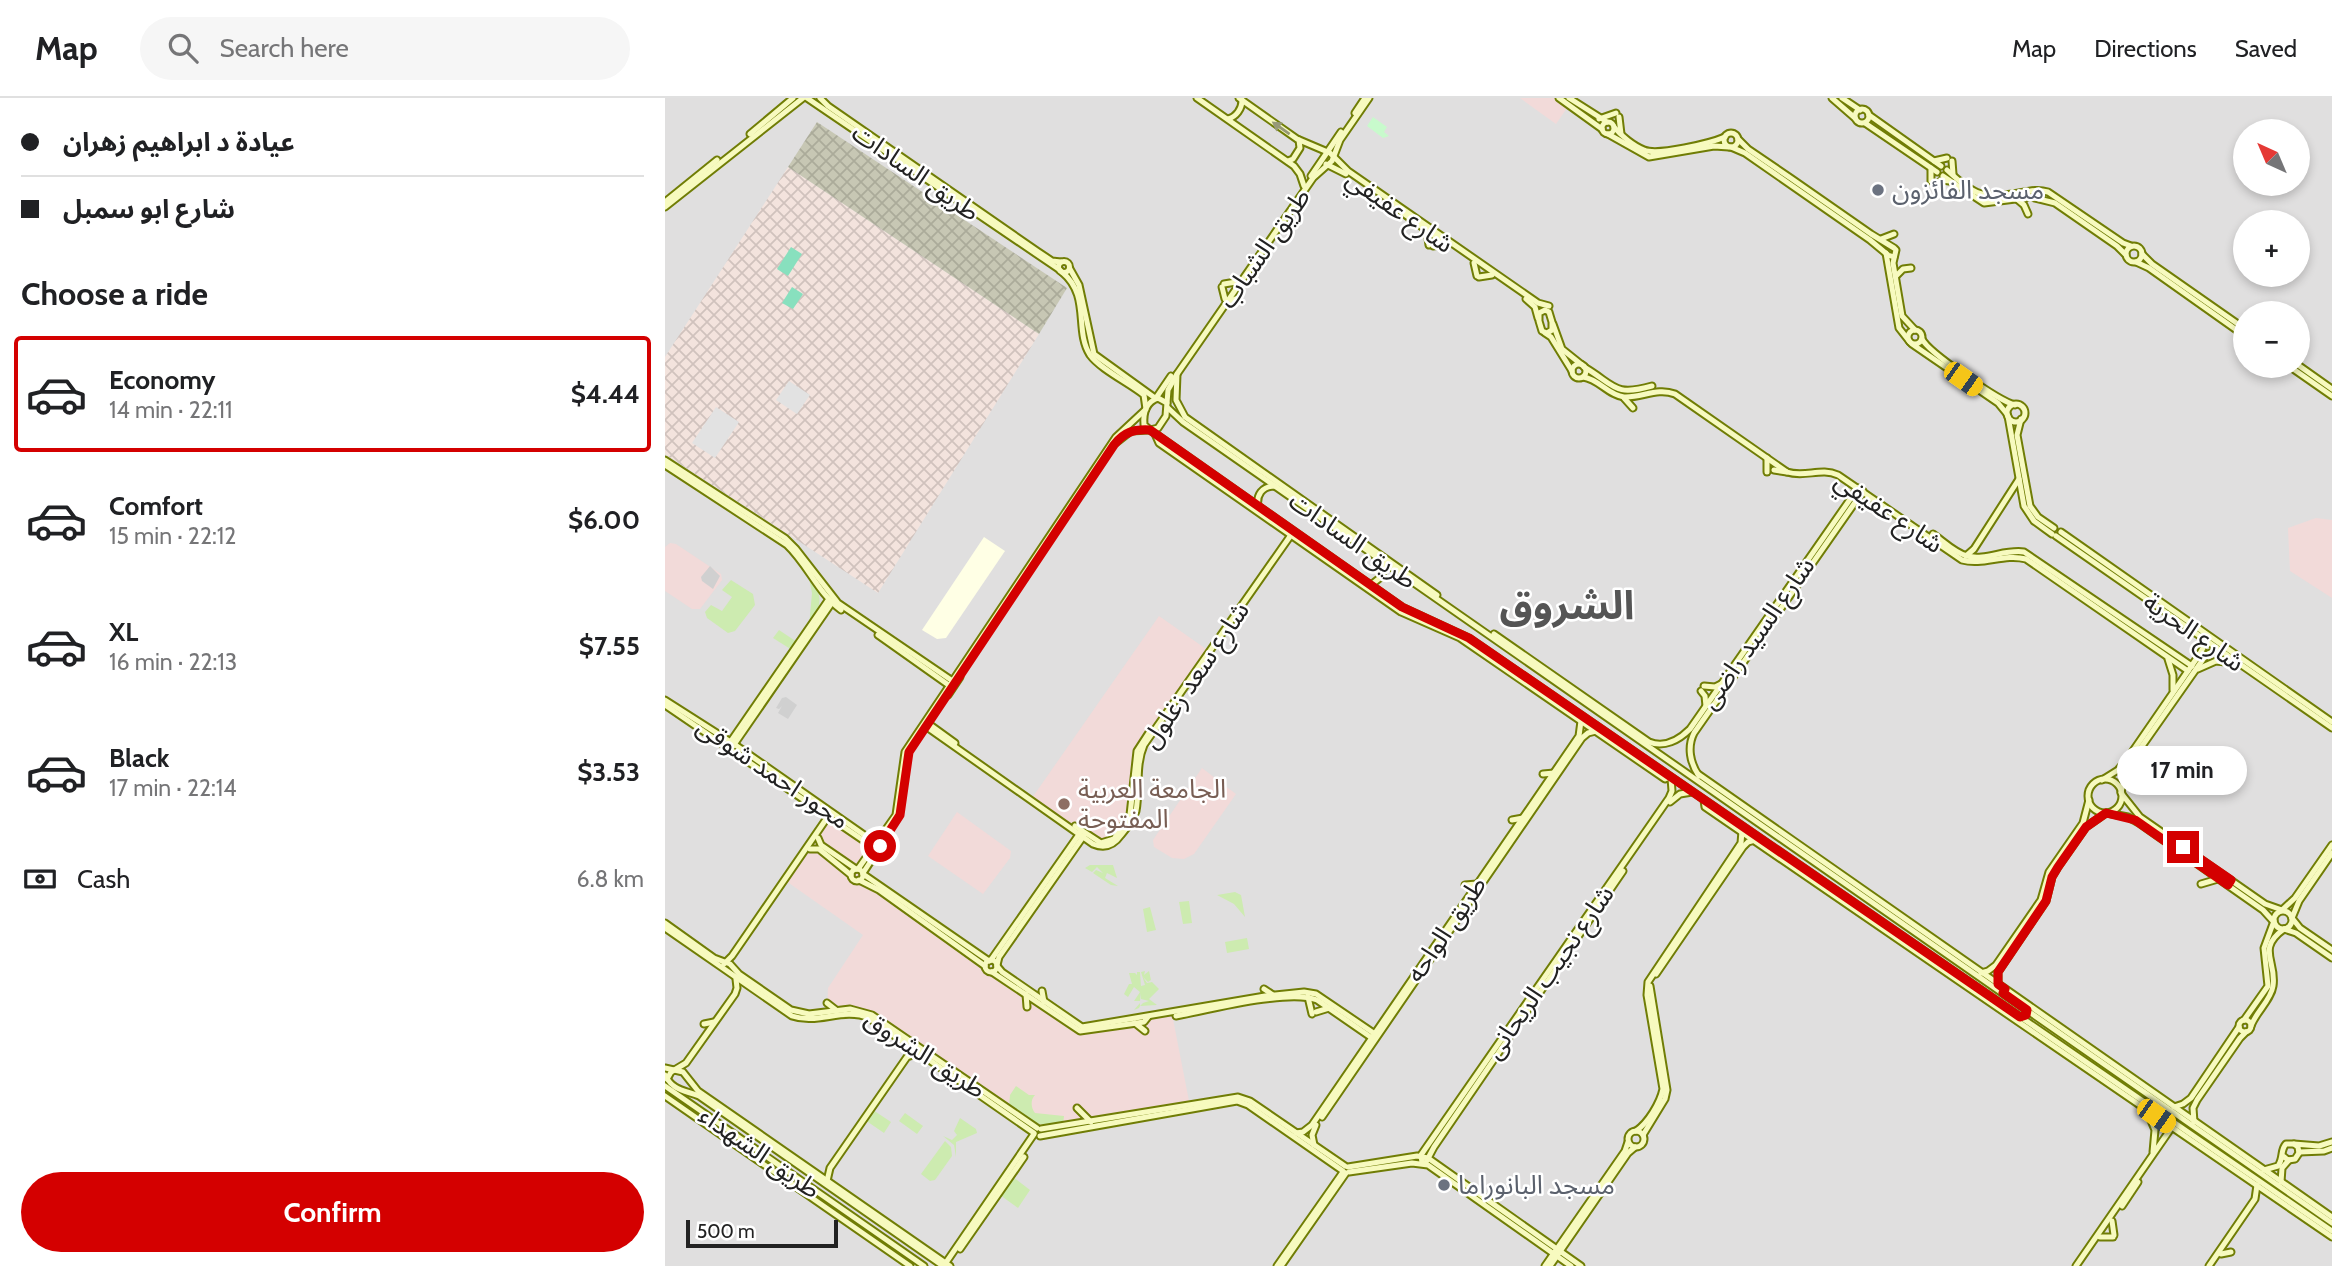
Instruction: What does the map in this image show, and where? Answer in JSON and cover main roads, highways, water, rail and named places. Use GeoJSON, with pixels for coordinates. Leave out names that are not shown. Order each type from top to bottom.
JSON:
{"type":"FeatureCollection","features":[{"type":"Feature","properties":{"kind":"place","name":"مسجد الفائزون"},"geometry":{"type":"Point","coordinates":[1878,190]}},
{"type":"Feature","properties":{"kind":"place","name":"الجامعة العربية المفتوحة"},"geometry":{"type":"Point","coordinates":[1064,804]}},
{"type":"Feature","properties":{"kind":"place","name":"مسجد البانوراما"},"geometry":{"type":"Point","coordinates":[1444,1185]}},
{"type":"Feature","properties":{"kind":"district","name":"الشروق"},"geometry":{"type":"Point","coordinates":[1567,605]}}]}
